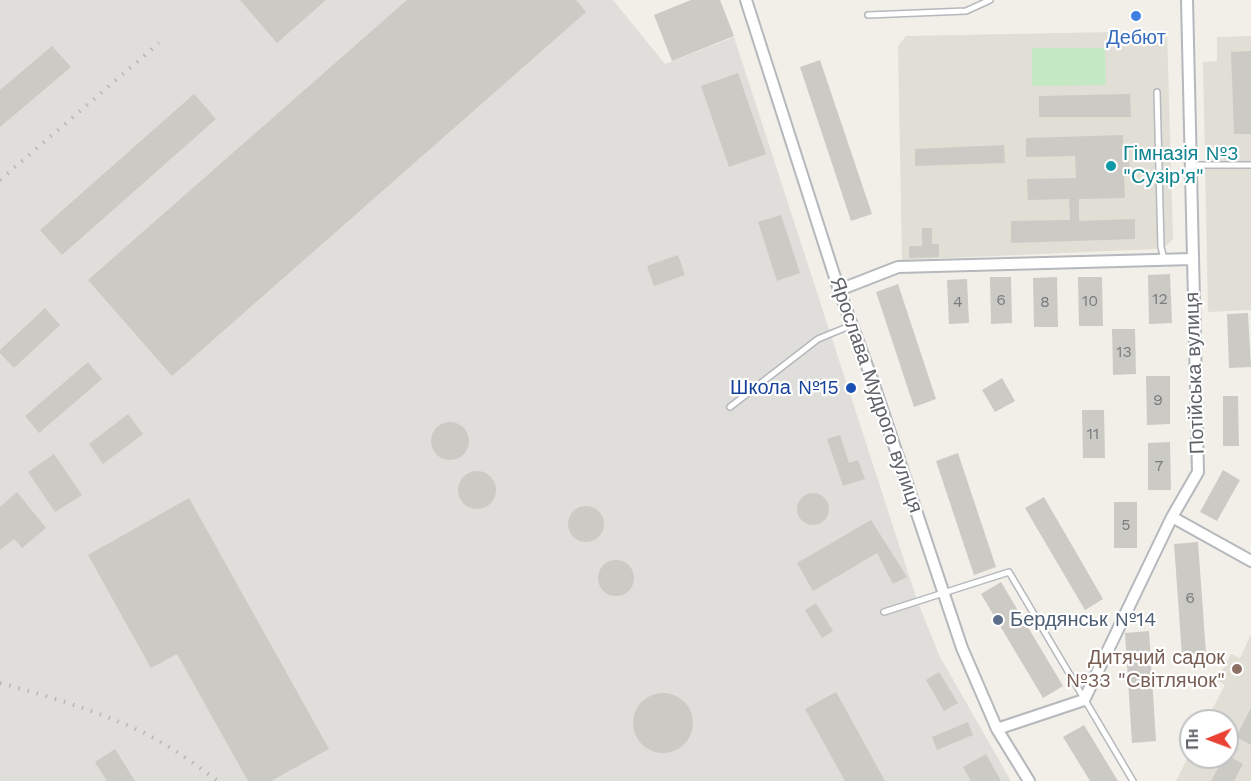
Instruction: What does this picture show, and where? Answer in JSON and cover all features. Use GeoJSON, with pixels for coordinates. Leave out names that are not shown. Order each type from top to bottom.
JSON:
{"type":"FeatureCollection","features":[{"type":"Feature","properties":{"kind":"street","name":"Ярослава Мудрого вулиця"},"geometry":{"type":"LineString","coordinates":[[746,0],[839,290],[873,382],[962,648],[997,729],[1029,781]]}},
{"type":"Feature","properties":{"kind":"street","name":"Потійська вулиця"},"geometry":{"type":"LineString","coordinates":[[1084,700],[1172,517],[1198,472],[1187,0]]}},
{"type":"Feature","properties":{"kind":"street"},"geometry":{"type":"LineString","coordinates":[[839,290],[898,267],[1192,259]]}},
{"type":"Feature","properties":{"kind":"street"},"geometry":{"type":"LineString","coordinates":[[1172,517],[1251,561]]}},
{"type":"Feature","properties":{"kind":"street"},"geometry":{"type":"LineString","coordinates":[[997,729],[1084,700]]}},
{"type":"Feature","properties":{"kind":"lane"},"geometry":{"type":"LineString","coordinates":[[868,15],[966,11],[990,0]]}},
{"type":"Feature","properties":{"kind":"lane"},"geometry":{"type":"LineString","coordinates":[[1157,92],[1161,248],[1164,259]]}},
{"type":"Feature","properties":{"kind":"lane"},"geometry":{"type":"LineString","coordinates":[[1190,165],[1251,165]]}},
{"type":"Feature","properties":{"kind":"lane"},"geometry":{"type":"LineString","coordinates":[[729,407],[818,339],[852,325]]}},
{"type":"Feature","properties":{"kind":"lane"},"geometry":{"type":"LineString","coordinates":[[884,612],[1009,572],[1133,781]]}},
{"type":"Feature","properties":{"kind":"shaded area"},"geometry":{"type":"Polygon","coordinates":[[[0,0],[613,0],[665,64],[734,37],[917,600],[939,655],[1011,781],[0,781],[0,0]]]}},
{"type":"Feature","properties":{"kind":"shaded area"},"geometry":{"type":"Polygon","coordinates":[[[1167,31],[1173,239],[1166,246],[1155,249],[902,260],[898,46],[906,36],[1167,31]]]}},
{"type":"Feature","properties":{"kind":"shaded area"},"geometry":{"type":"Polygon","coordinates":[[[1251,36],[1251,310],[1208,312],[1203,62],[1217,61],[1217,37],[1251,36]]]}},
{"type":"Feature","properties":{"kind":"shaded area"},"geometry":{"type":"Polygon","coordinates":[[[1251,634],[1251,781],[1176,781],[1182,769],[1239,769],[1239,709],[1212,709],[1225,685],[1217,680],[1231,654],[1240,658],[1251,634]]]}},
{"type":"Feature","properties":{"kind":"green space"},"geometry":{"type":"Polygon","coordinates":[[[1032,48],[1105,48],[1106,85],[1032,86],[1032,48]]]}},
{"type":"Feature","properties":{"kind":"building"},"geometry":{"type":"Polygon","coordinates":[[[240,0],[326,0],[277,43],[240,0]]]}},
{"type":"Feature","properties":{"kind":"building"},"geometry":{"type":"Polygon","coordinates":[[[407,0],[576,0],[586,12],[172,376],[88,280],[407,0]]]}},
{"type":"Feature","properties":{"kind":"building"},"geometry":{"type":"Polygon","coordinates":[[[691,0],[720,0],[734,36],[672,61],[654,15],[691,0]]]}},
{"type":"Feature","properties":{"kind":"building"},"geometry":{"type":"Polygon","coordinates":[[[52,46],[71,67],[0,127],[0,90],[52,46]]]}},
{"type":"Feature","properties":{"kind":"building"},"geometry":{"type":"Polygon","coordinates":[[[1251,51],[1251,134],[1234,134],[1231,52],[1251,51]]]}},
{"type":"Feature","properties":{"kind":"building"},"geometry":{"type":"Polygon","coordinates":[[[820,60],[872,214],[851,221],[800,67],[820,60]]]}},
{"type":"Feature","properties":{"kind":"building"},"geometry":{"type":"Polygon","coordinates":[[[738,73],[766,154],[729,167],[701,86],[738,73]]]}},
{"type":"Feature","properties":{"kind":"building"},"geometry":{"type":"Polygon","coordinates":[[[194,94],[216,119],[62,255],[40,230],[194,94]]]}},
{"type":"Feature","properties":{"kind":"building"},"geometry":{"type":"Polygon","coordinates":[[[1130,94],[1131,117],[1039,117],[1039,96],[1130,94]]]}},
{"type":"Feature","properties":{"kind":"building","name":"Гімназія №3 \"Сузір'я\""},"geometry":{"type":"Polygon","coordinates":[[[1123,135],[1123,157],[1129,157],[1130,176],[1124,176],[1125,198],[1079,199],[1079,221],[1135,219],[1135,239],[1011,243],[1011,221],[1070,220],[1069,199],[1028,200],[1027,179],[1076,178],[1075,156],[1026,157],[1026,138],[1123,135]]]}},
{"type":"Feature","properties":{"kind":"building"},"geometry":{"type":"Polygon","coordinates":[[[1004,145],[1005,163],[915,166],[915,149],[1004,145]]]}},
{"type":"Feature","properties":{"kind":"building"},"geometry":{"type":"Polygon","coordinates":[[[781,215],[800,273],[777,281],[758,222],[781,215]]]}},
{"type":"Feature","properties":{"kind":"building"},"geometry":{"type":"Polygon","coordinates":[[[922,228],[932,228],[932,244],[939,244],[939,257],[909,258],[909,246],[922,246],[922,228]]]}},
{"type":"Feature","properties":{"kind":"building"},"geometry":{"type":"Polygon","coordinates":[[[678,255],[685,275],[654,286],[647,266],[678,255]]]}},
{"type":"Feature","properties":{"kind":"building"},"geometry":{"type":"Polygon","coordinates":[[[1170,274],[1172,323],[1149,324],[1148,275],[1170,274]]]}},
{"type":"Feature","properties":{"kind":"building"},"geometry":{"type":"Polygon","coordinates":[[[990,277],[1011,277],[1012,323],[991,324],[990,277]]]}},
{"type":"Feature","properties":{"kind":"building"},"geometry":{"type":"Polygon","coordinates":[[[1057,277],[1058,327],[1034,327],[1033,278],[1057,277]]]}},
{"type":"Feature","properties":{"kind":"building"},"geometry":{"type":"Polygon","coordinates":[[[1078,277],[1102,277],[1103,326],[1079,326],[1078,277]]]}},
{"type":"Feature","properties":{"kind":"building"},"geometry":{"type":"Polygon","coordinates":[[[967,279],[969,323],[949,324],[947,280],[967,279]]]}},
{"type":"Feature","properties":{"kind":"building"},"geometry":{"type":"Polygon","coordinates":[[[898,284],[936,399],[914,407],[876,292],[898,284]]]}},
{"type":"Feature","properties":{"kind":"building"},"geometry":{"type":"Polygon","coordinates":[[[45,308],[60,325],[14,368],[0,353],[0,350],[45,308]]]}},
{"type":"Feature","properties":{"kind":"building"},"geometry":{"type":"Polygon","coordinates":[[[1248,313],[1251,367],[1229,368],[1227,314],[1248,313]]]}},
{"type":"Feature","properties":{"kind":"building"},"geometry":{"type":"Polygon","coordinates":[[[1112,329],[1135,329],[1136,374],[1113,375],[1112,329]]]}},
{"type":"Feature","properties":{"kind":"building"},"geometry":{"type":"Polygon","coordinates":[[[88,362],[102,379],[39,433],[25,416],[88,362]]]}},
{"type":"Feature","properties":{"kind":"building"},"geometry":{"type":"Polygon","coordinates":[[[1146,376],[1170,376],[1170,424],[1147,425],[1146,376]]]}},
{"type":"Feature","properties":{"kind":"building"},"geometry":{"type":"Polygon","coordinates":[[[1002,378],[1015,401],[995,412],[982,390],[1002,378]]]}},
{"type":"Feature","properties":{"kind":"building"},"geometry":{"type":"Polygon","coordinates":[[[1223,396],[1238,396],[1239,446],[1223,446],[1223,396]]]}},
{"type":"Feature","properties":{"kind":"building"},"geometry":{"type":"Polygon","coordinates":[[[1082,410],[1104,410],[1105,458],[1083,458],[1082,410]]]}},
{"type":"Feature","properties":{"kind":"building"},"geometry":{"type":"Polygon","coordinates":[[[128,414],[143,434],[103,464],[89,444],[128,414]]]}},
{"type":"Feature","properties":{"kind":"building"},"geometry":{"type":"Polygon","coordinates":[[[450,422],[457,423],[463,428],[468,434],[468,448],[463,454],[457,459],[450,460],[443,459],[437,454],[432,448],[431,441],[432,434],[437,428],[443,423],[450,422]]]}},
{"type":"Feature","properties":{"kind":"building"},"geometry":{"type":"Polygon","coordinates":[[[840,435],[849,463],[858,460],[865,479],[843,486],[827,439],[840,435]]]}},
{"type":"Feature","properties":{"kind":"building"},"geometry":{"type":"Polygon","coordinates":[[[1170,442],[1171,490],[1148,490],[1148,443],[1170,442]]]}},
{"type":"Feature","properties":{"kind":"building"},"geometry":{"type":"Polygon","coordinates":[[[958,453],[996,567],[974,575],[936,461],[958,453]]]}},
{"type":"Feature","properties":{"kind":"building"},"geometry":{"type":"Polygon","coordinates":[[[54,454],[82,495],[55,512],[28,472],[54,454]]]}},
{"type":"Feature","properties":{"kind":"building"},"geometry":{"type":"Polygon","coordinates":[[[1223,470],[1240,480],[1217,521],[1200,512],[1223,470]]]}},
{"type":"Feature","properties":{"kind":"building"},"geometry":{"type":"Polygon","coordinates":[[[477,471],[484,472],[490,477],[495,483],[495,497],[490,503],[484,508],[477,509],[470,508],[464,503],[459,497],[458,490],[459,483],[464,477],[470,472],[477,471]]]}},
{"type":"Feature","properties":{"kind":"building"},"geometry":{"type":"Polygon","coordinates":[[[17,492],[46,528],[22,548],[14,539],[0,550],[0,507],[17,492]]]}},
{"type":"Feature","properties":{"kind":"building"},"geometry":{"type":"Polygon","coordinates":[[[813,493],[824,498],[829,509],[824,520],[813,525],[802,520],[797,509],[802,498],[813,493]]]}},
{"type":"Feature","properties":{"kind":"building"},"geometry":{"type":"Polygon","coordinates":[[[1044,497],[1103,599],[1085,610],[1025,508],[1044,497]]]}},
{"type":"Feature","properties":{"kind":"building"},"geometry":{"type":"Polygon","coordinates":[[[189,498],[329,749],[271,781],[248,781],[177,654],[151,668],[88,555],[189,498]]]}},
{"type":"Feature","properties":{"kind":"building"},"geometry":{"type":"Polygon","coordinates":[[[1114,502],[1137,502],[1137,548],[1114,548],[1114,502]]]}},
{"type":"Feature","properties":{"kind":"building"},"geometry":{"type":"Polygon","coordinates":[[[586,506],[599,511],[604,524],[599,537],[586,542],[573,537],[568,524],[573,511],[586,506]]]}},
{"type":"Feature","properties":{"kind":"building"},"geometry":{"type":"Polygon","coordinates":[[[871,520],[907,577],[893,584],[877,553],[813,591],[797,563],[871,520]]]}},
{"type":"Feature","properties":{"kind":"building"},"geometry":{"type":"Polygon","coordinates":[[[1198,542],[1206,653],[1182,655],[1174,544],[1198,542]]]}},
{"type":"Feature","properties":{"kind":"building"},"geometry":{"type":"Polygon","coordinates":[[[616,560],[629,565],[634,578],[629,591],[616,596],[603,591],[598,578],[603,565],[616,560]]]}},
{"type":"Feature","properties":{"kind":"building"},"geometry":{"type":"Polygon","coordinates":[[[1001,582],[1063,686],[1043,698],[981,594],[1001,582]]]}},
{"type":"Feature","properties":{"kind":"building"},"geometry":{"type":"Polygon","coordinates":[[[816,603],[833,631],[822,638],[805,610],[816,603]]]}},
{"type":"Feature","properties":{"kind":"building"},"geometry":{"type":"Polygon","coordinates":[[[1149,631],[1156,741],[1132,743],[1125,633],[1149,631]]]}},
{"type":"Feature","properties":{"kind":"building"},"geometry":{"type":"Polygon","coordinates":[[[939,672],[958,703],[944,711],[926,680],[939,672]]]}},
{"type":"Feature","properties":{"kind":"building"},"geometry":{"type":"Polygon","coordinates":[[[836,692],[885,781],[845,781],[805,709],[836,692]]]}},
{"type":"Feature","properties":{"kind":"building"},"geometry":{"type":"Polygon","coordinates":[[[663,693],[680,698],[688,706],[693,723],[688,740],[680,748],[663,753],[646,748],[638,740],[633,723],[638,706],[646,698],[663,693]]]}},
{"type":"Feature","properties":{"kind":"building"},"geometry":{"type":"Polygon","coordinates":[[[1251,708],[1251,745],[1239,739],[1239,731],[1251,708]]]}},
{"type":"Feature","properties":{"kind":"building"},"geometry":{"type":"Polygon","coordinates":[[[968,722],[973,735],[937,750],[932,737],[968,722]]]}},
{"type":"Feature","properties":{"kind":"building"},"geometry":{"type":"Polygon","coordinates":[[[1084,725],[1118,781],[1090,781],[1063,737],[1084,725]]]}},
{"type":"Feature","properties":{"kind":"building"},"geometry":{"type":"Polygon","coordinates":[[[115,749],[135,781],[107,781],[95,762],[115,749]]]}},
{"type":"Feature","properties":{"kind":"building"},"geometry":{"type":"Polygon","coordinates":[[[986,754],[1001,781],[971,781],[963,767],[986,754]]]}},
{"type":"Feature","properties":{"kind":"building"},"geometry":{"type":"Polygon","coordinates":[[[1239,762],[1243,764],[1234,781],[1211,781],[1218,769],[1239,769],[1239,762]]]}},
{"type":"Feature","properties":{"kind":"railway"},"geometry":{"type":"LineString","coordinates":[[0,180],[159,43]]}},
{"type":"Feature","properties":{"kind":"railway"},"geometry":{"type":"LineString","coordinates":[[0,683],[71,704],[140,731],[170,748],[218,781]]}},
{"type":"Feature","properties":{"kind":"place","name":"Дебют"},"geometry":{"type":"Point","coordinates":[1136,16]}},
{"type":"Feature","properties":{"kind":"place","name":"Гімназія №3 \"Сузір'я\""},"geometry":{"type":"Point","coordinates":[1111,166]}},
{"type":"Feature","properties":{"kind":"place","name":"Школа №15"},"geometry":{"type":"Point","coordinates":[851,388]}},
{"type":"Feature","properties":{"kind":"place","name":"Бердянськ №14"},"geometry":{"type":"Point","coordinates":[998,620]}},
{"type":"Feature","properties":{"kind":"place","name":"Дитячий садок №33 \"Світлячок\""},"geometry":{"type":"Point","coordinates":[1237,669]}}]}
